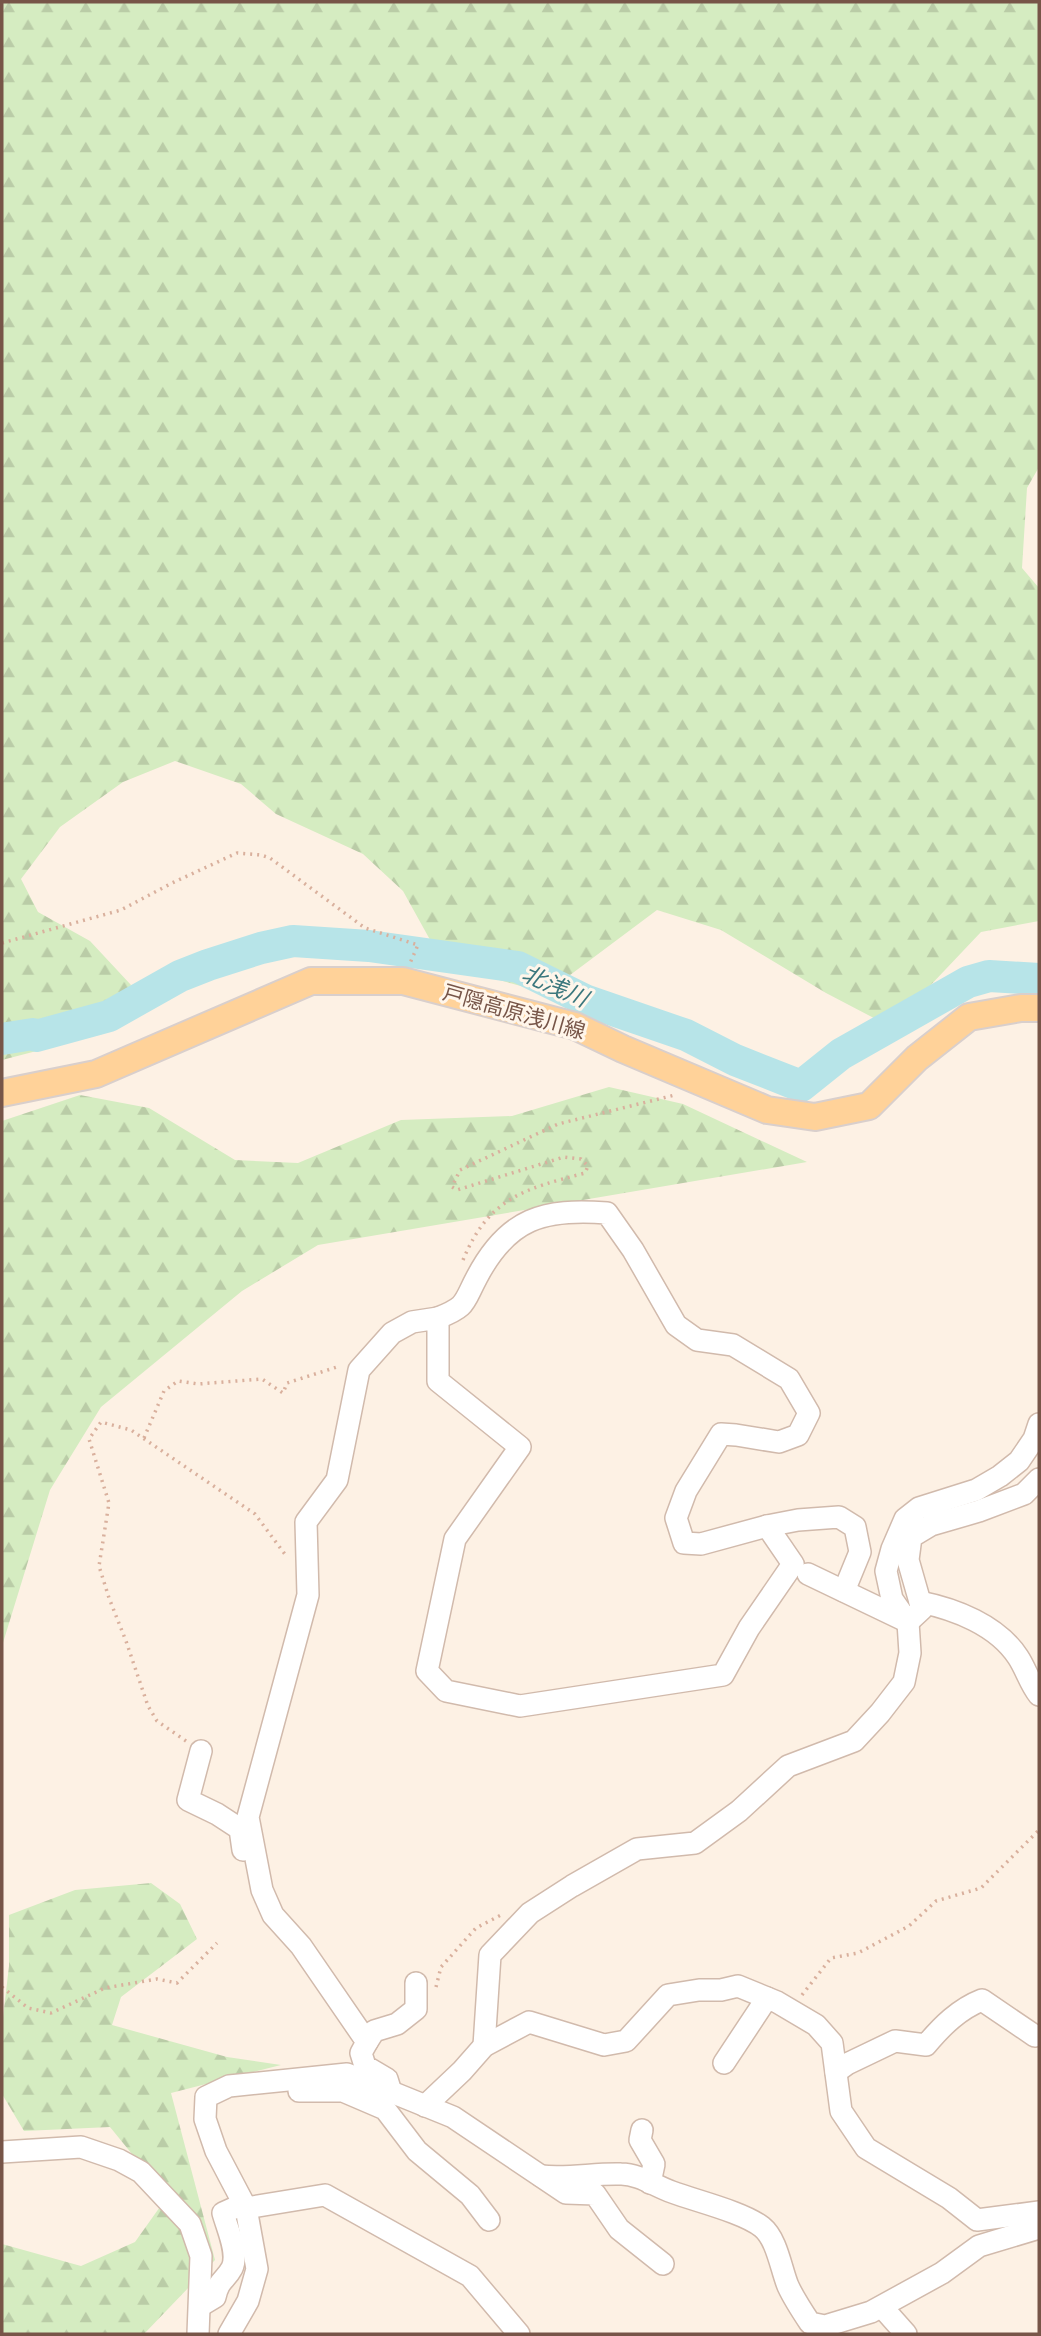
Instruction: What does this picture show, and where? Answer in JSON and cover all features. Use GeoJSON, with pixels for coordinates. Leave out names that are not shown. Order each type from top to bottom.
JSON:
{"type":"FeatureCollection","features":[{"type":"Feature","properties":{"kind":"main road","name":"戸隠高原浅川線"},"geometry":{"type":"LineString","coordinates":[[2,1093],[96,1074],[311,981],[403,981],[575,1026],[767,1110],[816,1117],[869,1106],[917,1058],[969,1017],[1021,1008],[1039,1008]]}},
{"type":"Feature","properties":{"kind":"street"},"geometry":{"type":"LineString","coordinates":[[366,2042],[301,1946],[272,1915],[262,1891],[248,1817],[308,1595],[306,1522],[337,1480],[359,1370],[392,1333],[412,1322],[438,1318],[458,1310],[495,1246],[520,1224],[571,1210],[607,1213],[633,1251],[676,1325],[697,1340],[733,1345],[789,1379],[809,1413],[798,1435],[779,1442],[721,1434],[686,1491],[676,1518],[684,1543],[701,1544],[797,1520],[839,1517],[855,1528],[860,1552],[844,1591]]}},
{"type":"Feature","properties":{"kind":"street"},"geometry":{"type":"LineString","coordinates":[[438,1318],[438,1381],[520,1447],[455,1539],[427,1671],[446,1691],[520,1706],[723,1675],[749,1628],[793,1564],[767,1526]]}},
{"type":"Feature","properties":{"kind":"street"},"geometry":{"type":"LineString","coordinates":[[484,2046],[490,1955],[530,1913],[637,1849],[695,1843],[739,1811],[788,1766],[854,1741],[880,1713],[904,1682],[910,1653],[908,1622],[892,1599],[886,1571],[905,1519],[919,1508],[976,1490],[1000,1476],[1019,1461],[1034,1439],[1039,1424]]}},
{"type":"Feature","properties":{"kind":"street"},"geometry":{"type":"LineString","coordinates":[[908,1622],[922,1609],[908,1560],[911,1537],[931,1525],[1024,1494],[1039,1479]]}},
{"type":"Feature","properties":{"kind":"street"},"geometry":{"type":"LineString","coordinates":[[808,1574],[908,1622]]}},
{"type":"Feature","properties":{"kind":"street"},"geometry":{"type":"LineString","coordinates":[[920,1602],[939,1606],[987,1626],[1017,1655],[1039,1695]]}},
{"type":"Feature","properties":{"kind":"street"},"geometry":{"type":"LineString","coordinates":[[201,1751],[188,1800],[240,1829],[250,1894],[265,1898]]}},
{"type":"Feature","properties":{"kind":"street"},"geometry":{"type":"LineString","coordinates":[[391,2092],[387,2080],[365,2066],[361,2053],[374,2031],[397,2024],[416,2008],[416,1983]]}},
{"type":"Feature","properties":{"kind":"street"},"geometry":{"type":"LineString","coordinates":[[425,2106],[484,2046],[529,2022],[604,2045],[626,2041],[668,1995],[738,1986],[768,1998],[816,2025],[832,2043],[841,2111],[866,2148],[949,2198],[977,2220],[1039,2212]]}},
{"type":"Feature","properties":{"kind":"street"},"geometry":{"type":"LineString","coordinates":[[724,2063],[768,1998]]}},
{"type":"Feature","properties":{"kind":"street"},"geometry":{"type":"LineString","coordinates":[[836,2072],[895,2041],[926,2045],[942,2026],[969,2005],[982,2000],[1035,2036]]}},
{"type":"Feature","properties":{"kind":"street"},"geometry":{"type":"LineString","coordinates":[[229,2334],[248,2301],[257,2269],[244,2206],[216,2151],[205,2119],[206,2097],[229,2086],[347,2074],[453,2117],[566,2193],[595,2194],[619,2229],[663,2264]]}},
{"type":"Feature","properties":{"kind":"street"},"geometry":{"type":"LineString","coordinates":[[295,2079],[296,2091],[343,2091],[385,2109],[417,2151],[470,2195],[489,2220]]}},
{"type":"Feature","properties":{"kind":"street"},"geometry":{"type":"LineString","coordinates":[[642,2130],[640,2140],[653,2164],[650,2183]]}},
{"type":"Feature","properties":{"kind":"street"},"geometry":{"type":"LineString","coordinates":[[2,2152],[81,2147],[119,2160],[141,2172],[190,2224],[201,2256],[198,2334]]}},
{"type":"Feature","properties":{"kind":"street"},"geometry":{"type":"LineString","coordinates":[[540,2176],[565,2178],[632,2175],[764,2228],[778,2253],[787,2285],[797,2303],[810,2323],[825,2326],[882,2307],[942,2273],[979,2246],[1039,2228]]}},
{"type":"Feature","properties":{"kind":"street"},"geometry":{"type":"LineString","coordinates":[[200,2306],[215,2297],[218,2284],[232,2268],[234,2253],[223,2213],[244,2206],[325,2195],[470,2276],[519,2334]]}},
{"type":"Feature","properties":{"kind":"street"},"geometry":{"type":"LineString","coordinates":[[882,2307],[906,2334]]}},
{"type":"Feature","properties":{"kind":"path"},"geometry":{"type":"LineString","coordinates":[[2,943],[121,910],[237,853],[261,855],[290,872],[365,928],[418,945],[403,981]]}},
{"type":"Feature","properties":{"kind":"path"},"geometry":{"type":"LineString","coordinates":[[459,1270],[473,1237],[498,1207],[535,1186],[586,1173],[588,1166],[581,1158],[564,1157],[457,1190],[452,1187],[460,1170],[558,1124],[675,1096],[692,1079]]}},
{"type":"Feature","properties":{"kind":"path"},"geometry":{"type":"LineString","coordinates":[[144,1438],[164,1391],[178,1381],[198,1384],[262,1380],[283,1393],[287,1383],[340,1366],[358,1374]]}},
{"type":"Feature","properties":{"kind":"path"},"geometry":{"type":"LineString","coordinates":[[201,1751],[157,1721],[148,1706],[99,1566],[109,1503],[89,1439],[101,1422],[131,1430],[144,1438],[255,1514],[292,1564]]}},
{"type":"Feature","properties":{"kind":"path"},"geometry":{"type":"LineString","coordinates":[[790,2010],[831,1958],[858,1953],[909,1926],[936,1901],[981,1888],[1039,1830]]}},
{"type":"Feature","properties":{"kind":"path"},"geometry":{"type":"LineString","coordinates":[[2,1987],[28,2008],[51,2013],[105,1988],[157,1979],[177,1983],[217,1942]]}},
{"type":"Feature","properties":{"kind":"green space"},"geometry":{"type":"Polygon","coordinates":[[[2,2],[1039,2],[1039,467],[1027,488],[1022,568],[1039,588],[1039,921],[981,932],[891,1027],[826,993],[721,930],[657,910],[546,993],[444,965],[403,891],[363,854],[276,814],[241,784],[175,761],[123,782],[60,827],[21,879],[38,912],[90,941],[131,985],[102,1034],[2,1060],[2,2]]]}},
{"type":"Feature","properties":{"kind":"green space"},"geometry":{"type":"Polygon","coordinates":[[[609,1087],[683,1104],[807,1162],[318,1245],[242,1291],[101,1407],[50,1490],[2,1646],[2,1121],[80,1095],[149,1108],[235,1160],[298,1163],[401,1120],[512,1116],[609,1087]]]}},
{"type":"Feature","properties":{"kind":"green space"},"geometry":{"type":"Polygon","coordinates":[[[151,1883],[180,1904],[197,1939],[121,1997],[112,2025],[227,2057],[281,2065],[171,2093],[215,2260],[144,2334],[2,2334],[2,2244],[81,2266],[135,2242],[167,2197],[110,2127],[24,2131],[2,2094],[2,2026],[9,1966],[9,1915],[75,1890],[151,1883]]]}},
{"type":"Feature","properties":{"kind":"waterway","name":"北浅川"},"geometry":{"type":"LineString","coordinates":[[2,1039],[33,1034],[36,1036],[109,1016],[180,976],[261,948],[293,941],[369,946],[518,967],[587,1001],[686,1035],[735,1060],[801,1086],[841,1054],[968,982],[989,976],[1039,979]]}}]}
